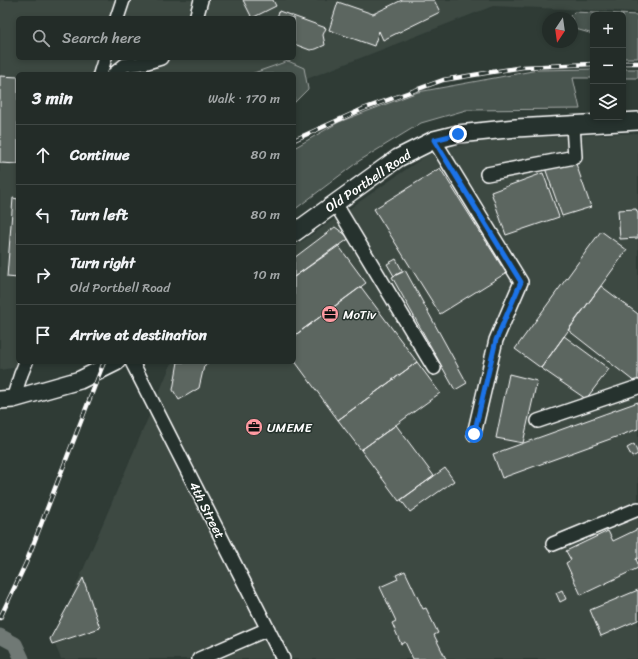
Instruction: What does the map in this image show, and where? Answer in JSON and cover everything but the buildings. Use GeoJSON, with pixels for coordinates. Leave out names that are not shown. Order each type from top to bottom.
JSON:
{"type":"FeatureCollection","features":[{"type":"Feature","properties":{"kind":"main road","name":"Old Portbell Road"},"geometry":{"type":"LineString","coordinates":[[296,232],[398,158],[434,140],[458,134],[516,128],[638,121]]}},
{"type":"Feature","properties":{"kind":"main road"},"geometry":{"type":"LineString","coordinates":[[7,399],[80,380],[112,364]]}},
{"type":"Feature","properties":{"kind":"street"},"geometry":{"type":"LineString","coordinates":[[118,16],[122,0]]}},
{"type":"Feature","properties":{"kind":"street"},"geometry":{"type":"LineString","coordinates":[[197,16],[202,0]]}},
{"type":"Feature","properties":{"kind":"street"},"geometry":{"type":"LineString","coordinates":[[101,72],[104,60]]}},
{"type":"Feature","properties":{"kind":"street"},"geometry":{"type":"LineString","coordinates":[[117,72],[126,65],[154,60]]}},
{"type":"Feature","properties":{"kind":"street"},"geometry":{"type":"LineString","coordinates":[[487,174],[575,157],[572,125]]}},
{"type":"Feature","properties":{"kind":"street"},"geometry":{"type":"LineString","coordinates":[[434,140],[521,282],[496,340],[474,434]]}},
{"type":"Feature","properties":{"kind":"street"},"geometry":{"type":"LineString","coordinates":[[335,203],[434,368]]}},
{"type":"Feature","properties":{"kind":"street"},"geometry":{"type":"LineString","coordinates":[[7,399],[25,364]]}},
{"type":"Feature","properties":{"kind":"street","name":"4th Street"},"geometry":{"type":"LineString","coordinates":[[133,364],[283,659]]}},
{"type":"Feature","properties":{"kind":"street"},"geometry":{"type":"LineString","coordinates":[[538,421],[638,387]]}},
{"type":"Feature","properties":{"kind":"street"},"geometry":{"type":"LineString","coordinates":[[552,544],[638,509]]}},
{"type":"Feature","properties":{"kind":"street"},"geometry":{"type":"LineString","coordinates":[[199,659],[268,629]]}},
{"type":"Feature","properties":{"kind":"shaded area"},"geometry":{"type":"Polygon","coordinates":[[[0,0],[638,0],[638,12],[493,6],[296,83],[296,72],[16,72],[16,364],[33,364],[0,370],[0,0]]]}},
{"type":"Feature","properties":{"kind":"shaded area"},"geometry":{"type":"Polygon","coordinates":[[[578,12],[590,13],[590,33],[578,30],[578,12]]]}},
{"type":"Feature","properties":{"kind":"shaded area"},"geometry":{"type":"Polygon","coordinates":[[[626,14],[638,15],[638,58],[626,58],[626,14]]]}},
{"type":"Feature","properties":{"kind":"shaded area"},"geometry":{"type":"Polygon","coordinates":[[[288,61],[304,68],[308,89],[296,101],[296,72],[257,72],[288,61]]]}},
{"type":"Feature","properties":{"kind":"shaded area"},"geometry":{"type":"Polygon","coordinates":[[[590,69],[590,78],[573,78],[580,109],[466,110],[421,123],[359,161],[296,208],[296,147],[339,122],[418,92],[538,70],[590,69]]]}},
{"type":"Feature","properties":{"kind":"shaded area"},"geometry":{"type":"Polygon","coordinates":[[[626,69],[638,69],[638,78],[626,78],[626,69]]]}},
{"type":"Feature","properties":{"kind":"shaded area"},"geometry":{"type":"Polygon","coordinates":[[[638,133],[638,659],[61,659],[53,640],[171,364],[296,364],[296,246],[447,141],[638,133]]]}},
{"type":"Feature","properties":{"kind":"waterway"},"geometry":{"type":"LineString","coordinates":[[0,636],[15,644],[22,659]]}},
{"type":"Feature","properties":{"kind":"railway"},"geometry":{"type":"LineString","coordinates":[[626,63],[638,63]]}},
{"type":"Feature","properties":{"kind":"railway"},"geometry":{"type":"LineString","coordinates":[[296,139],[363,109],[443,80],[523,67],[590,64]]}},
{"type":"Feature","properties":{"kind":"railway"},"geometry":{"type":"LineString","coordinates":[[0,618],[26,563],[103,364]]}},
{"type":"Feature","properties":{"kind":"place","name":"MoTiv"},"geometry":{"type":"Point","coordinates":[330,314]}},
{"type":"Feature","properties":{"kind":"place","name":"UMEME"},"geometry":{"type":"Point","coordinates":[254,427]}},
{"type":"Feature","properties":{"kind":"route"},"geometry":{"type":"LineString","coordinates":[[458,134],[434,140],[521,282],[496,340],[474,434]]}}]}
